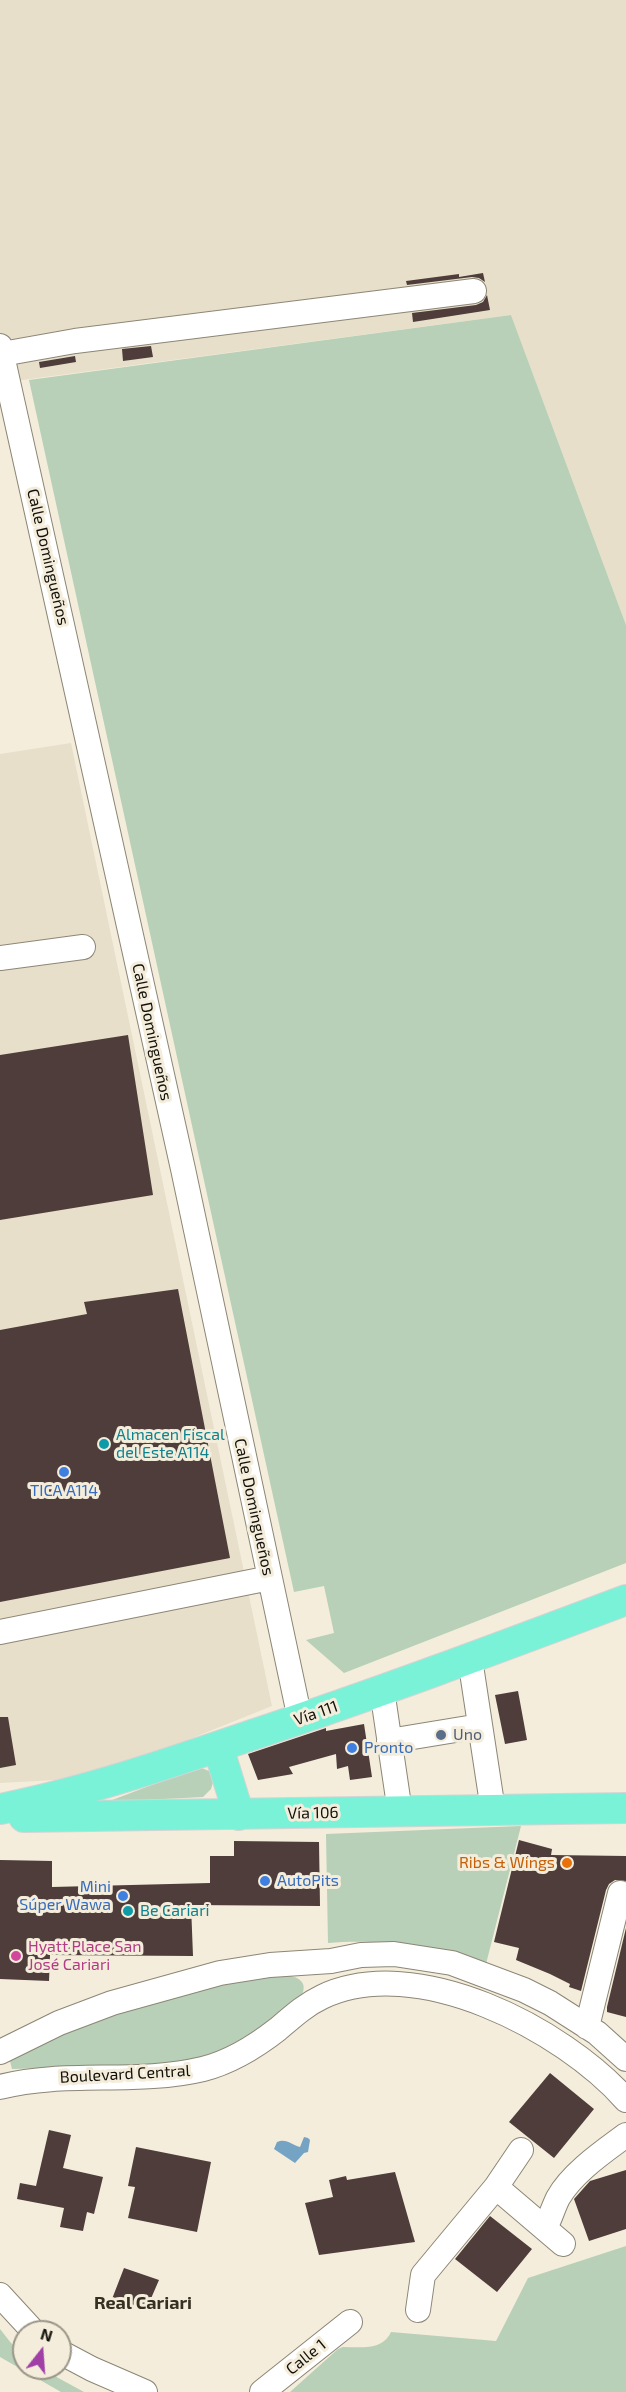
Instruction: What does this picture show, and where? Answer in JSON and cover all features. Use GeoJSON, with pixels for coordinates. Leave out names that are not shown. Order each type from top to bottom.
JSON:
{"type":"FeatureCollection","features":[{"type":"Feature","properties":{"kind":"main road","name":"Vía 111"},"geometry":{"type":"LineString","coordinates":[[0,1809],[66,1795],[218,1747],[470,1659],[626,1600]]}},
{"type":"Feature","properties":{"kind":"main road"},"geometry":{"type":"LineString","coordinates":[[218,1747],[239,1815]]}},
{"type":"Feature","properties":{"kind":"main road","name":"Vía 106"},"geometry":{"type":"LineString","coordinates":[[0,1817],[626,1808]]}},
{"type":"Feature","properties":{"kind":"street"},"geometry":{"type":"LineString","coordinates":[[1,350],[474,291]]}},
{"type":"Feature","properties":{"kind":"street","name":"Calle Domingueños"},"geometry":{"type":"LineString","coordinates":[[1,350],[183,1169],[300,1719]]}},
{"type":"Feature","properties":{"kind":"street"},"geometry":{"type":"LineString","coordinates":[[0,958],[83,946]]}},
{"type":"Feature","properties":{"kind":"street"},"geometry":{"type":"LineString","coordinates":[[0,1632],[270,1578]]}},
{"type":"Feature","properties":{"kind":"street"},"geometry":{"type":"LineString","coordinates":[[470,1659],[493,1810]]}},
{"type":"Feature","properties":{"kind":"street"},"geometry":{"type":"LineString","coordinates":[[382,1690],[400,1812]]}},
{"type":"Feature","properties":{"kind":"street"},"geometry":{"type":"LineString","coordinates":[[389,1741],[480,1726]]}},
{"type":"Feature","properties":{"kind":"street"},"geometry":{"type":"LineString","coordinates":[[587,2027],[620,1893]]}},
{"type":"Feature","properties":{"kind":"street"},"geometry":{"type":"LineString","coordinates":[[0,2052],[59,2023],[112,2003],[189,1982],[253,1967],[331,1961],[361,1955],[394,1954],[452,1963],[524,1990],[550,2003],[587,2027],[626,2059]]}},
{"type":"Feature","properties":{"kind":"street"},"geometry":{"type":"LineString","coordinates":[[331,1961],[338,1990]]}},
{"type":"Feature","properties":{"kind":"street","name":"Boulevard Central"},"geometry":{"type":"LineString","coordinates":[[0,2087],[43,2079],[175,2074],[203,2069],[239,2056],[277,2030],[304,2007],[338,1990],[369,1984],[399,1984],[421,1987],[492,2008],[536,2028],[574,2053],[608,2081],[626,2100]]}},
{"type":"Feature","properties":{"kind":"street"},"geometry":{"type":"LineString","coordinates":[[496,2187],[554,2236],[558,2198],[586,2165],[626,2135]]}},
{"type":"Feature","properties":{"kind":"street"},"geometry":{"type":"LineString","coordinates":[[418,2310],[423,2275],[496,2187],[521,2150]]}},
{"type":"Feature","properties":{"kind":"street"},"geometry":{"type":"LineString","coordinates":[[0,2295],[23,2320]]}},
{"type":"Feature","properties":{"kind":"street","name":"Calle 1"},"geometry":{"type":"LineString","coordinates":[[262,2392],[350,2322]]}},
{"type":"Feature","properties":{"kind":"street"},"geometry":{"type":"LineString","coordinates":[[72,2360],[145,2392]]}},
{"type":"Feature","properties":{"kind":"shaded area"},"geometry":{"type":"Polygon","coordinates":[[[0,0],[626,0],[626,625],[511,315],[0,383],[0,0]]]}},
{"type":"Feature","properties":{"kind":"shaded area"},"geometry":{"type":"Polygon","coordinates":[[[71,743],[272,1706],[93,1778],[0,1783],[0,754],[71,743]]]}},
{"type":"Feature","properties":{"kind":"green space"},"geometry":{"type":"Polygon","coordinates":[[[511,315],[626,625],[626,1563],[344,1673],[306,1640],[334,1633],[324,1586],[294,1592],[29,380],[511,315]]]}},
{"type":"Feature","properties":{"kind":"green space"},"geometry":{"type":"Polygon","coordinates":[[[199,1767],[209,1771],[214,1779],[211,1789],[203,1797],[107,1802],[199,1767]]]}},
{"type":"Feature","properties":{"kind":"green space"},"geometry":{"type":"Polygon","coordinates":[[[521,1826],[486,1964],[389,1943],[328,1943],[326,1834],[521,1826]]]}},
{"type":"Feature","properties":{"kind":"green space"},"geometry":{"type":"Polygon","coordinates":[[[235,1974],[289,1976],[301,1981],[303,1992],[300,1999],[252,2035],[215,2055],[179,2064],[12,2069],[10,2061],[86,2021],[235,1974]]]}},
{"type":"Feature","properties":{"kind":"green space"},"geometry":{"type":"Polygon","coordinates":[[[626,2246],[626,2392],[290,2392],[338,2349],[377,2345],[391,2332],[496,2341],[528,2278],[626,2246]]]}},
{"type":"Feature","properties":{"kind":"green space"},"geometry":{"type":"Polygon","coordinates":[[[0,2329],[12,2344],[12,2364],[0,2357],[0,2329]]]}},
{"type":"Feature","properties":{"kind":"green space"},"geometry":{"type":"Polygon","coordinates":[[[40,2380],[62,2380],[84,2392],[61,2392],[40,2380]]]}},
{"type":"Feature","properties":{"kind":"water"},"geometry":{"type":"Polygon","coordinates":[[[304,2137],[310,2140],[308,2152],[304,2153],[295,2163],[274,2149],[280,2141],[300,2147],[304,2137]]]}},
{"type":"Feature","properties":{"kind":"building"},"geometry":{"type":"Polygon","coordinates":[[[483,273],[485,282],[472,277],[407,285],[406,281],[459,274],[459,277],[483,273]]]}},
{"type":"Feature","properties":{"kind":"building"},"geometry":{"type":"Polygon","coordinates":[[[487,295],[490,310],[413,322],[412,313],[476,305],[483,302],[487,295]]]}},
{"type":"Feature","properties":{"kind":"building"},"geometry":{"type":"Polygon","coordinates":[[[151,346],[153,357],[123,361],[122,349],[151,346]]]}},
{"type":"Feature","properties":{"kind":"building"},"geometry":{"type":"Polygon","coordinates":[[[75,356],[76,362],[40,368],[39,362],[75,356]]]}},
{"type":"Feature","properties":{"kind":"building"},"geometry":{"type":"Polygon","coordinates":[[[128,1035],[153,1195],[0,1220],[0,1055],[128,1035]]]}},
{"type":"Feature","properties":{"kind":"building","name":"Almacen Fiscal del Este A114"},"geometry":{"type":"Polygon","coordinates":[[[178,1289],[230,1558],[0,1602],[0,1330],[87,1314],[84,1302],[178,1289]]]}},
{"type":"Feature","properties":{"kind":"building"},"geometry":{"type":"Polygon","coordinates":[[[518,1691],[527,1740],[505,1744],[495,1695],[518,1691]]]}},
{"type":"Feature","properties":{"kind":"building"},"geometry":{"type":"Polygon","coordinates":[[[0,1717],[8,1717],[16,1765],[0,1768],[0,1717]]]}},
{"type":"Feature","properties":{"kind":"building"},"geometry":{"type":"Polygon","coordinates":[[[364,1724],[372,1777],[350,1780],[348,1766],[337,1769],[336,1754],[289,1767],[293,1774],[258,1780],[248,1754],[326,1728],[326,1731],[364,1724]]]}},
{"type":"Feature","properties":{"kind":"building"},"geometry":{"type":"Polygon","coordinates":[[[519,1840],[552,1849],[551,1855],[626,1856],[626,1881],[615,1880],[606,1890],[581,1991],[569,1987],[570,1984],[550,1974],[516,1960],[519,1948],[494,1942],[519,1840]]]}},
{"type":"Feature","properties":{"kind":"building"},"geometry":{"type":"Polygon","coordinates":[[[234,1841],[319,1842],[320,1906],[191,1905],[193,1956],[50,1955],[49,1981],[0,1979],[0,1860],[52,1861],[52,1887],[210,1883],[210,1856],[234,1856],[234,1841]]]}},
{"type":"Feature","properties":{"kind":"building"},"geometry":{"type":"Polygon","coordinates":[[[626,1928],[626,2017],[607,2012],[607,2007],[626,1928]]]}},
{"type":"Feature","properties":{"kind":"building"},"geometry":{"type":"Polygon","coordinates":[[[550,2073],[594,2109],[554,2158],[509,2122],[550,2073]]]}},
{"type":"Feature","properties":{"kind":"building"},"geometry":{"type":"Polygon","coordinates":[[[49,2130],[71,2135],[63,2168],[103,2177],[94,2214],[87,2212],[83,2231],[60,2227],[64,2208],[17,2199],[20,2183],[36,2186],[49,2130]]]}},
{"type":"Feature","properties":{"kind":"building"},"geometry":{"type":"Polygon","coordinates":[[[136,2147],[211,2162],[197,2232],[128,2218],[135,2187],[128,2186],[136,2147]]]}},
{"type":"Feature","properties":{"kind":"building"},"geometry":{"type":"Polygon","coordinates":[[[626,2170],[626,2229],[589,2241],[574,2199],[590,2181],[626,2170]]]}},
{"type":"Feature","properties":{"kind":"building"},"geometry":{"type":"Polygon","coordinates":[[[395,2172],[415,2242],[319,2255],[305,2203],[333,2197],[329,2180],[346,2176],[347,2180],[395,2172]]]}},
{"type":"Feature","properties":{"kind":"building"},"geometry":{"type":"Polygon","coordinates":[[[490,2216],[532,2249],[497,2292],[455,2259],[490,2216]]]}},
{"type":"Feature","properties":{"kind":"building"},"geometry":{"type":"Polygon","coordinates":[[[124,2268],[159,2280],[146,2310],[112,2299],[124,2268]]]}},
{"type":"Feature","properties":{"kind":"place","name":"Almacen Fiscal del Este A114"},"geometry":{"type":"Point","coordinates":[104,1444]}},
{"type":"Feature","properties":{"kind":"place","name":"TICA A114"},"geometry":{"type":"Point","coordinates":[64,1472]}},
{"type":"Feature","properties":{"kind":"place","name":"Uno"},"geometry":{"type":"Point","coordinates":[441,1735]}},
{"type":"Feature","properties":{"kind":"place","name":"Pronto"},"geometry":{"type":"Point","coordinates":[352,1748]}},
{"type":"Feature","properties":{"kind":"place","name":"Ribs & Wings"},"geometry":{"type":"Point","coordinates":[567,1863]}},
{"type":"Feature","properties":{"kind":"place","name":"AutoPits"},"geometry":{"type":"Point","coordinates":[265,1881]}},
{"type":"Feature","properties":{"kind":"place","name":"Mini Súper Wawa"},"geometry":{"type":"Point","coordinates":[123,1896]}},
{"type":"Feature","properties":{"kind":"place","name":"Be Cariari"},"geometry":{"type":"Point","coordinates":[128,1911]}},
{"type":"Feature","properties":{"kind":"place","name":"Hyatt Place San José Cariari"},"geometry":{"type":"Point","coordinates":[16,1956]}},
{"type":"Feature","properties":{"kind":"district","name":"Real Cariari"},"geometry":{"type":"Point","coordinates":[143,2303]}}]}
